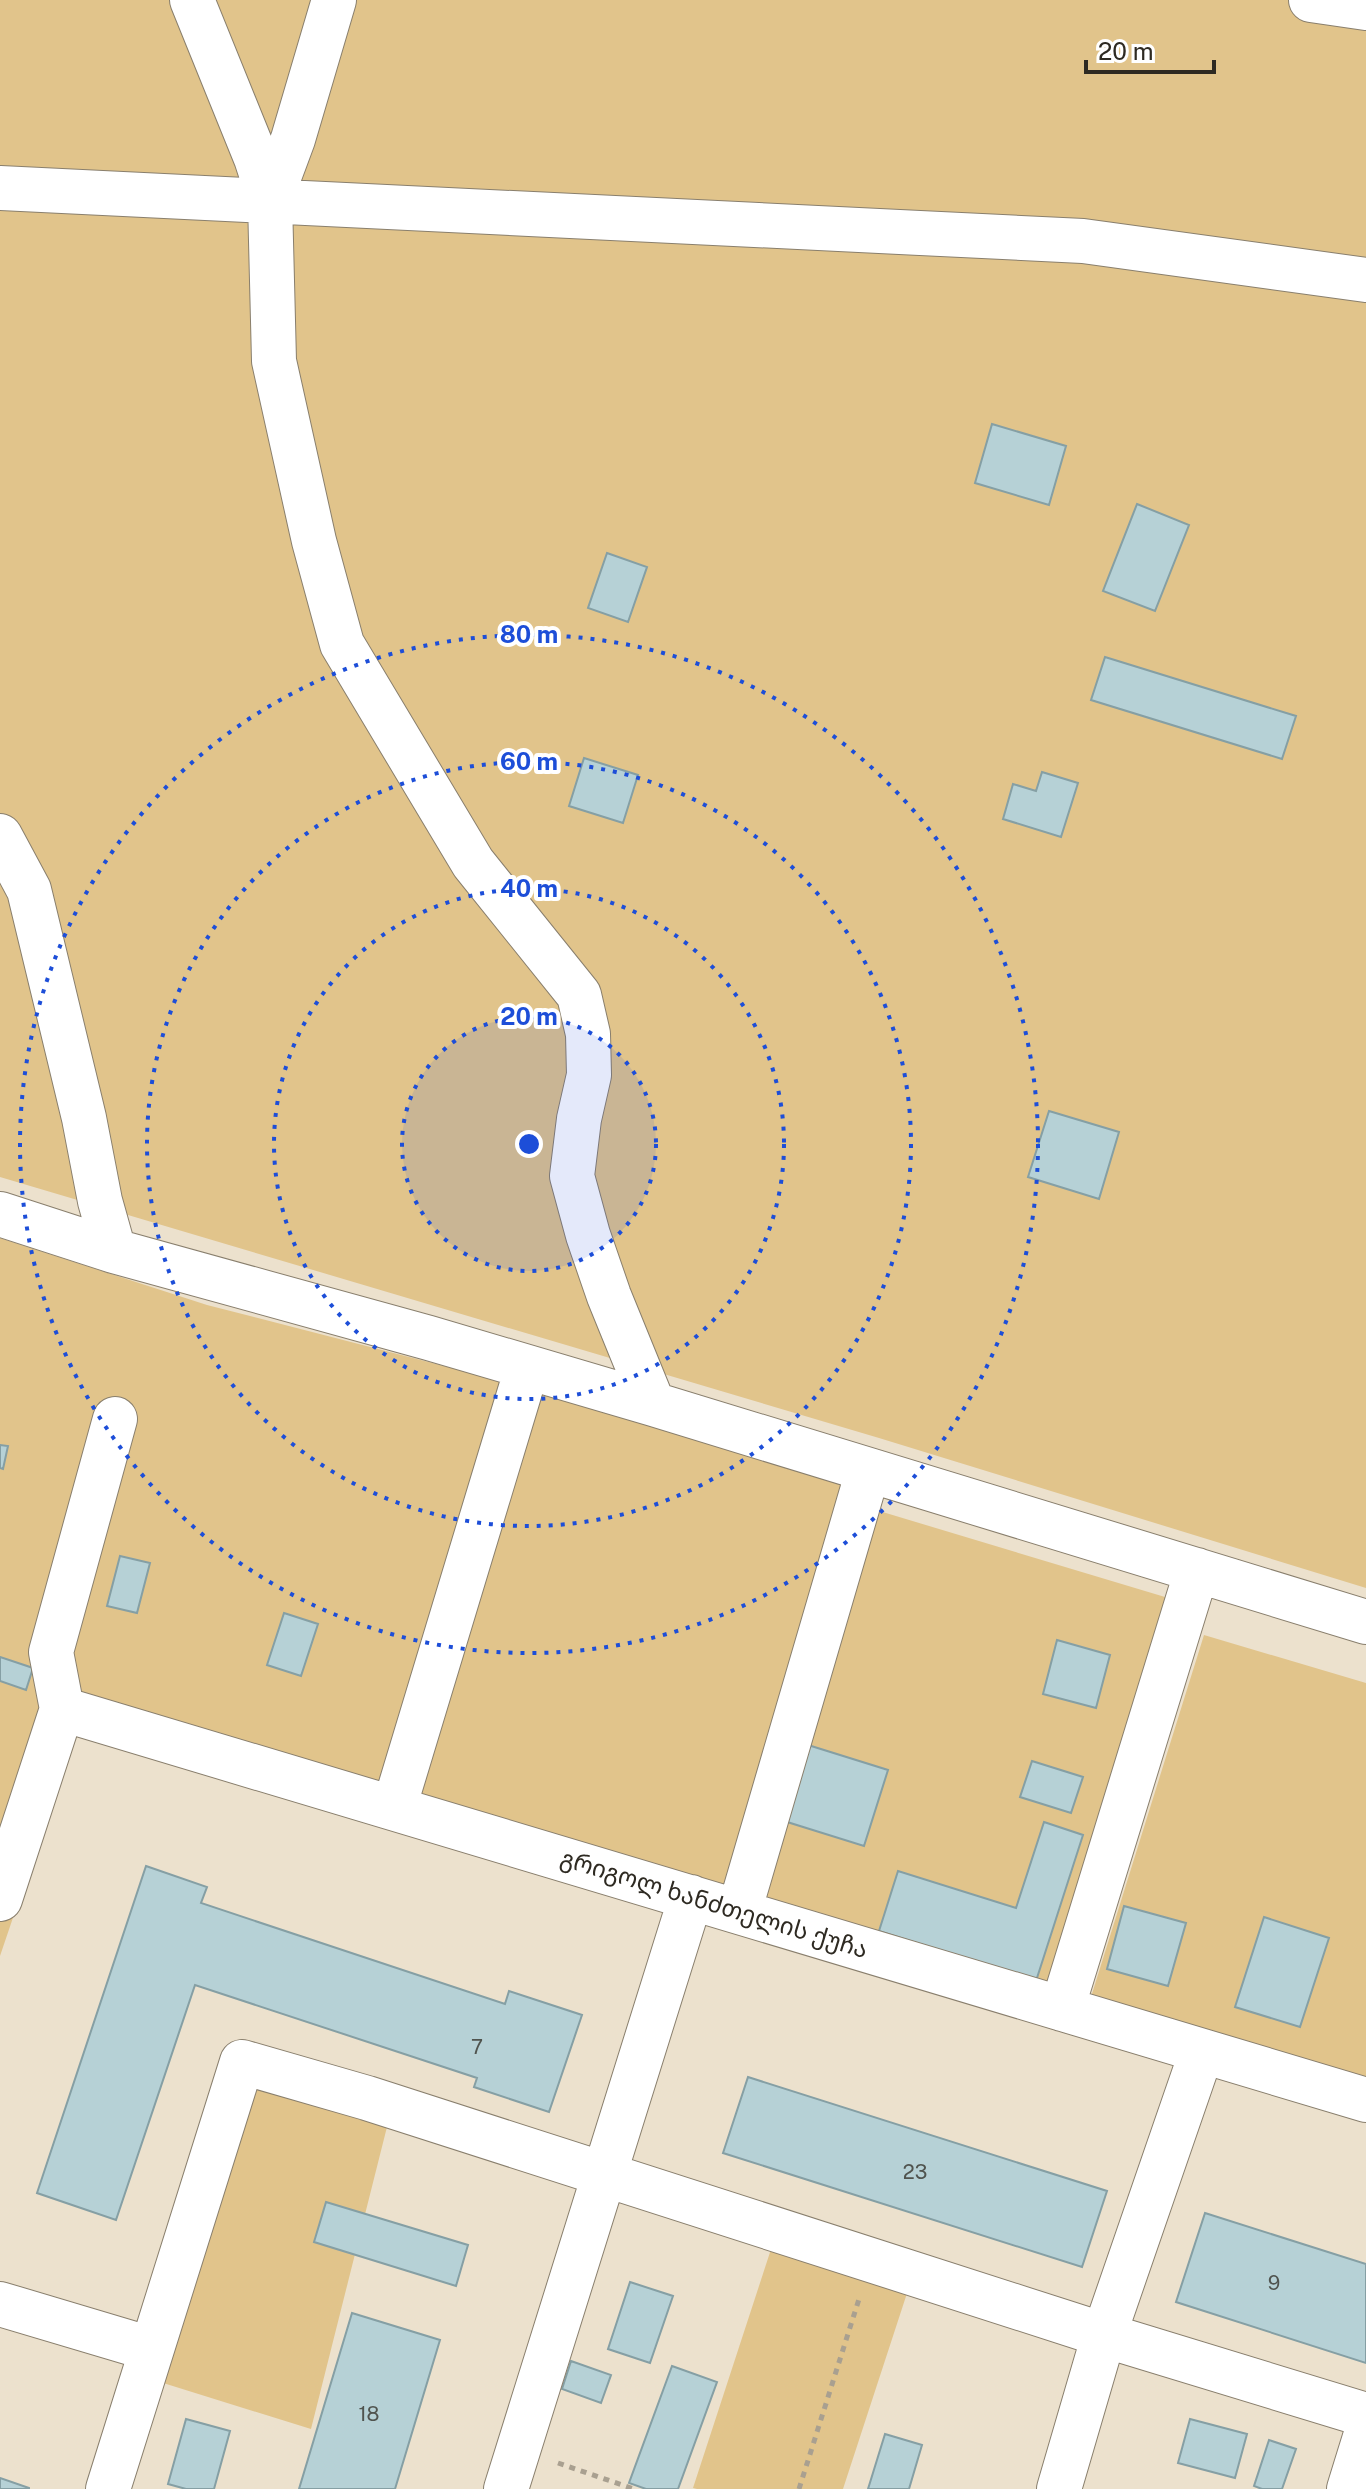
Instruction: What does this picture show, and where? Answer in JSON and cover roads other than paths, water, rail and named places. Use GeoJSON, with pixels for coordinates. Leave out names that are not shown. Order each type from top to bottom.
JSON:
{"type":"FeatureCollection","features":[{"type":"Feature","properties":{"kind":"street"},"geometry":{"type":"LineString","coordinates":[[192,0],[256,158],[270,201],[274,361],[314,541],[342,644],[473,863],[579,995],[588,1034],[589,1075],[579,1119],[572,1176],[609,1296],[653,1404]]}},
{"type":"Feature","properties":{"kind":"street"},"geometry":{"type":"LineString","coordinates":[[270,201],[293,139],[334,0]]}},
{"type":"Feature","properties":{"kind":"street"},"geometry":{"type":"LineString","coordinates":[[1311,0],[1366,8]]}},
{"type":"Feature","properties":{"kind":"street"},"geometry":{"type":"LineString","coordinates":[[0,188],[1083,241],[1366,280]]}},
{"type":"Feature","properties":{"kind":"street"},"geometry":{"type":"LineString","coordinates":[[0,836],[29,890],[114,1251]]}},
{"type":"Feature","properties":{"kind":"street"},"geometry":{"type":"LineString","coordinates":[[0,1214],[114,1251],[653,1404],[1366,1622]]}},
{"type":"Feature","properties":{"kind":"street"},"geometry":{"type":"LineString","coordinates":[[394,1808],[527,1368]]}},
{"type":"Feature","properties":{"kind":"street"},"geometry":{"type":"LineString","coordinates":[[0,1899],[62,1709],[51,1652],[115,1419]]}},
{"type":"Feature","properties":{"kind":"street"},"geometry":{"type":"LineString","coordinates":[[739,1912],[868,1471]]}},
{"type":"Feature","properties":{"kind":"street"},"geometry":{"type":"LineString","coordinates":[[1062,2009],[1197,1570]]}},
{"type":"Feature","properties":{"kind":"street","name":"გრიგოლ ხანძთელის ქუჩა"},"geometry":{"type":"LineString","coordinates":[[62,1709],[1366,2100]]}},
{"type":"Feature","properties":{"kind":"street"},"geometry":{"type":"LineString","coordinates":[[512,2469],[691,1897]]}},
{"type":"Feature","properties":{"kind":"street"},"geometry":{"type":"LineString","coordinates":[[1059,2489],[1104,2335],[1202,2051]]}},
{"type":"Feature","properties":{"kind":"street"},"geometry":{"type":"LineString","coordinates":[[108,2489],[242,2062],[606,2173],[1104,2335],[1366,2415]]}},
{"type":"Feature","properties":{"kind":"street"},"geometry":{"type":"LineString","coordinates":[[0,2304],[151,2349]]}},
{"type":"Feature","properties":{"kind":"street"},"geometry":{"type":"LineString","coordinates":[[1349,2489],[1366,2434]]}}]}
